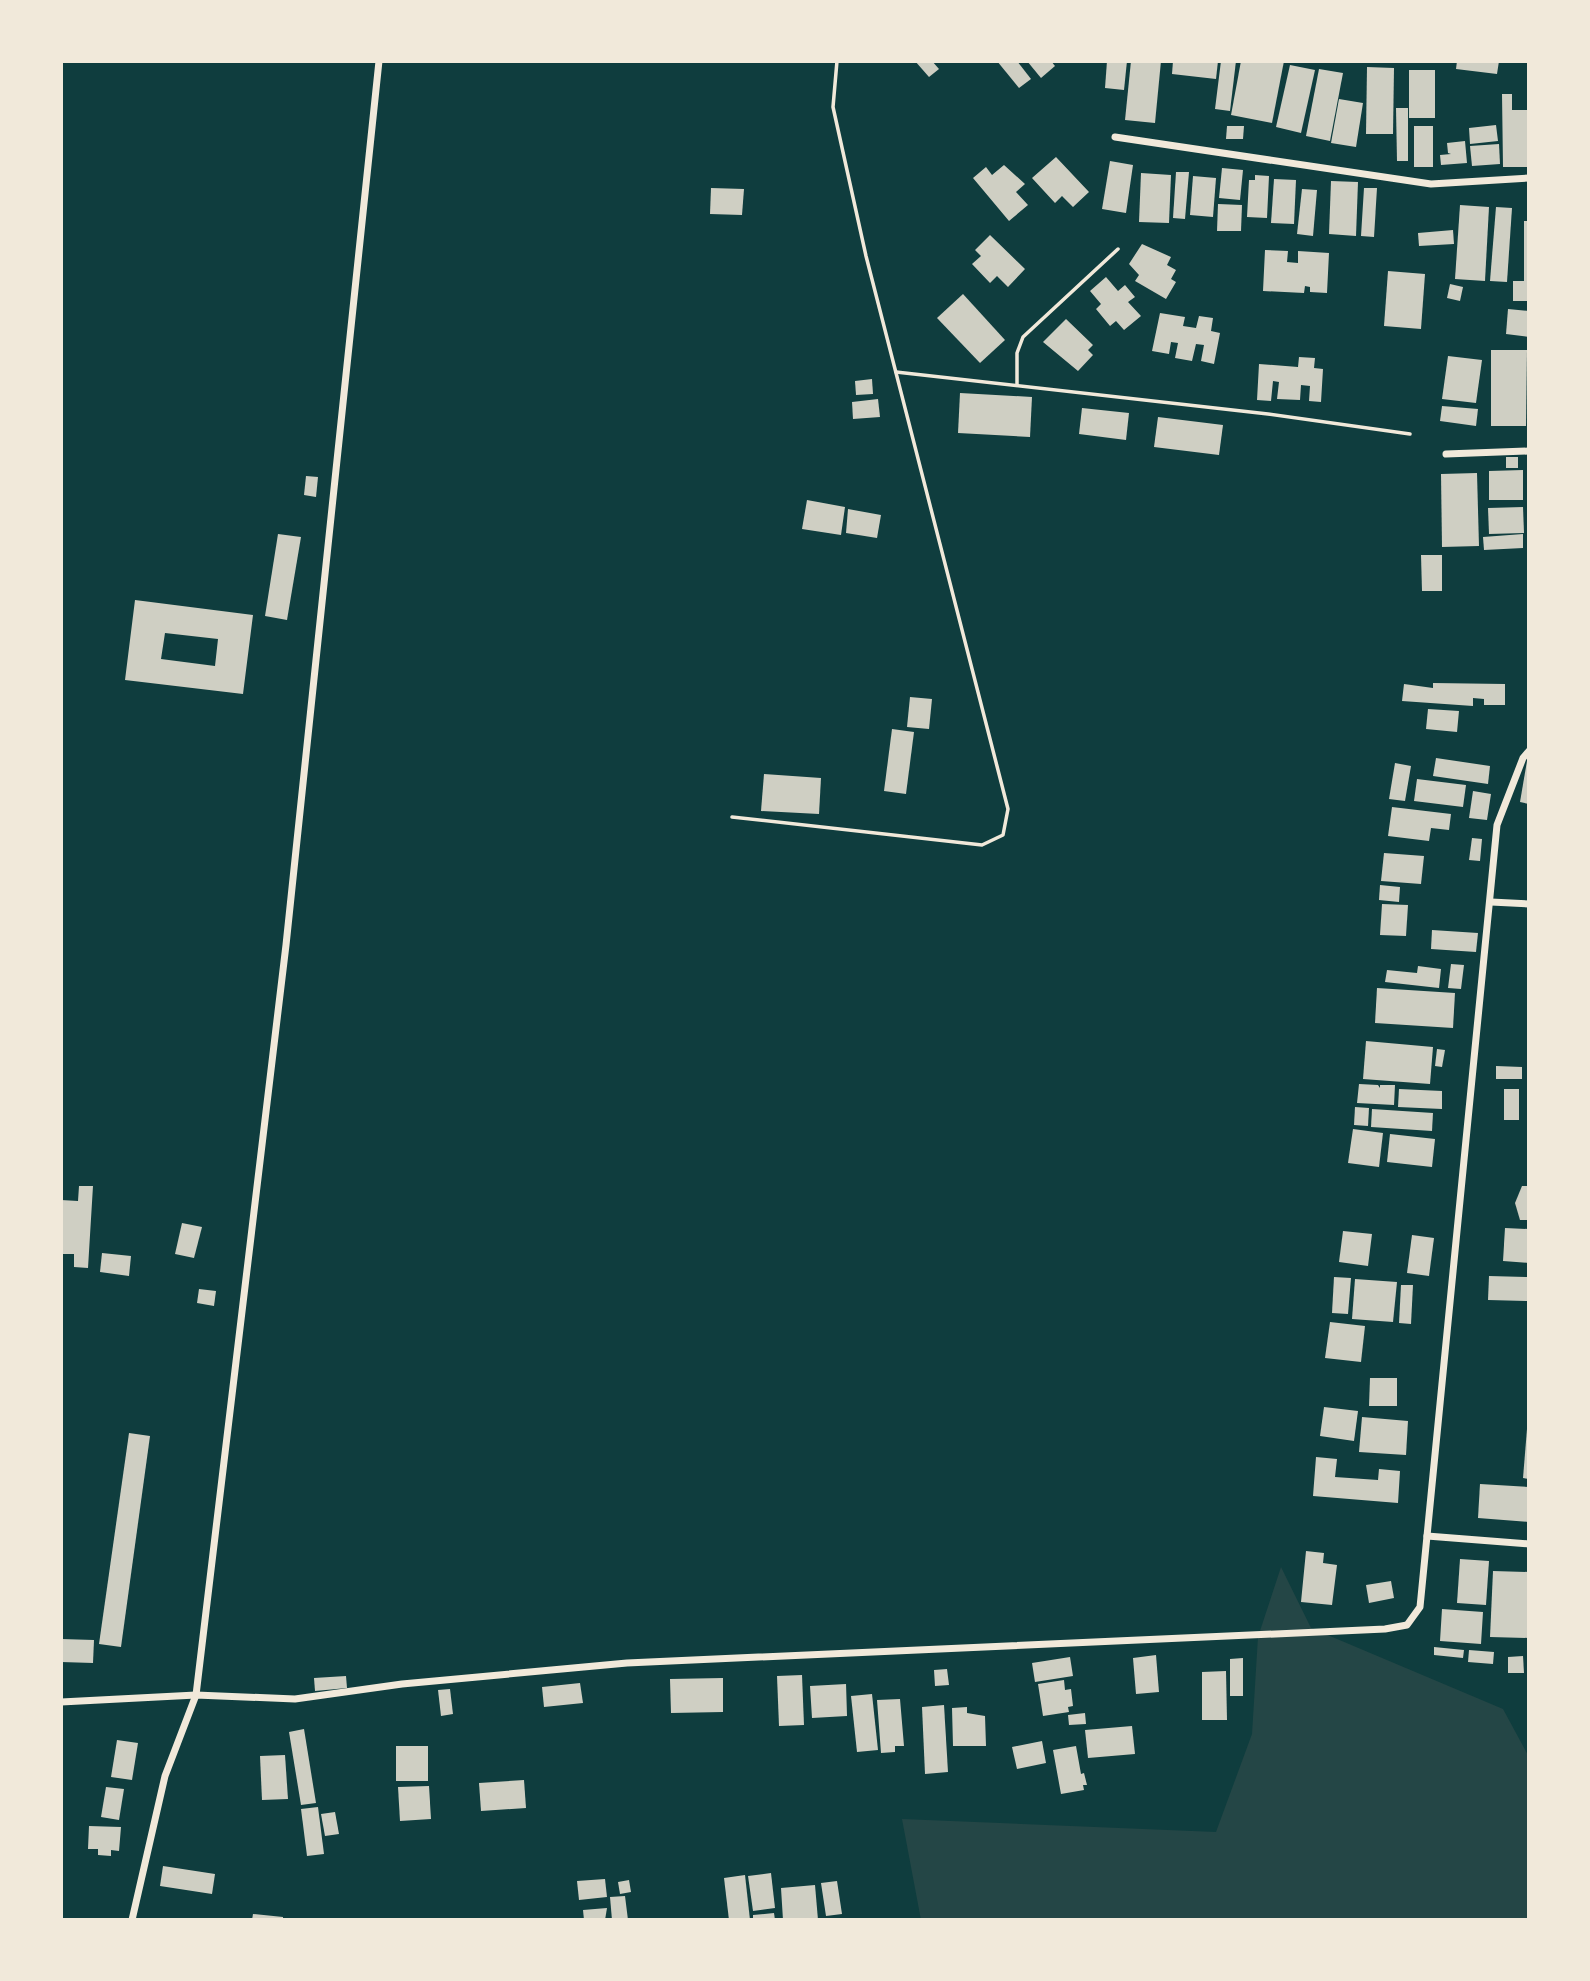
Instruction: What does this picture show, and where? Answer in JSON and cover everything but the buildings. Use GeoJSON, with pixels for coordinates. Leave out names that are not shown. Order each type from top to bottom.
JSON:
{"type":"FeatureCollection","features":[{"type":"Feature","properties":{"kind":"street"},"geometry":{"type":"LineString","coordinates":[[132,1920],[165,1776],[196,1695],[286,945],[379,61]]}},
{"type":"Feature","properties":{"kind":"street"},"geometry":{"type":"LineString","coordinates":[[1115,137],[1431,184],[1529,178]]}},
{"type":"Feature","properties":{"kind":"street"},"geometry":{"type":"LineString","coordinates":[[1446,454],[1529,451]]}},
{"type":"Feature","properties":{"kind":"street"},"geometry":{"type":"LineString","coordinates":[[61,1702],[196,1695],[295,1699],[626,1662],[1385,1629],[1407,1625],[1420,1607],[1497,825],[1523,758],[1529,751]]}},
{"type":"Feature","properties":{"kind":"street"},"geometry":{"type":"LineString","coordinates":[[1491,902],[1529,904]]}},
{"type":"Feature","properties":{"kind":"street"},"geometry":{"type":"LineString","coordinates":[[1427,1536],[1529,1545]]}},
{"type":"Feature","properties":{"kind":"lane"},"geometry":{"type":"LineString","coordinates":[[732,817],[982,845],[1003,835],[1008,808],[896,372],[833,107],[837,61]]}},
{"type":"Feature","properties":{"kind":"lane"},"geometry":{"type":"LineString","coordinates":[[1017,385],[1017,353],[1023,337],[1118,249]]}},
{"type":"Feature","properties":{"kind":"lane"},"geometry":{"type":"LineString","coordinates":[[896,372],[1410,434]]}},
{"type":"Feature","properties":{"kind":"shaded area"},"geometry":{"type":"Polygon","coordinates":[[[1281,1567],[1311,1628],[1503,1709],[1529,1757],[1529,1920],[921,1920],[902,1819],[1216,1832],[1252,1734],[1258,1637],[1281,1567]]]}}]}
